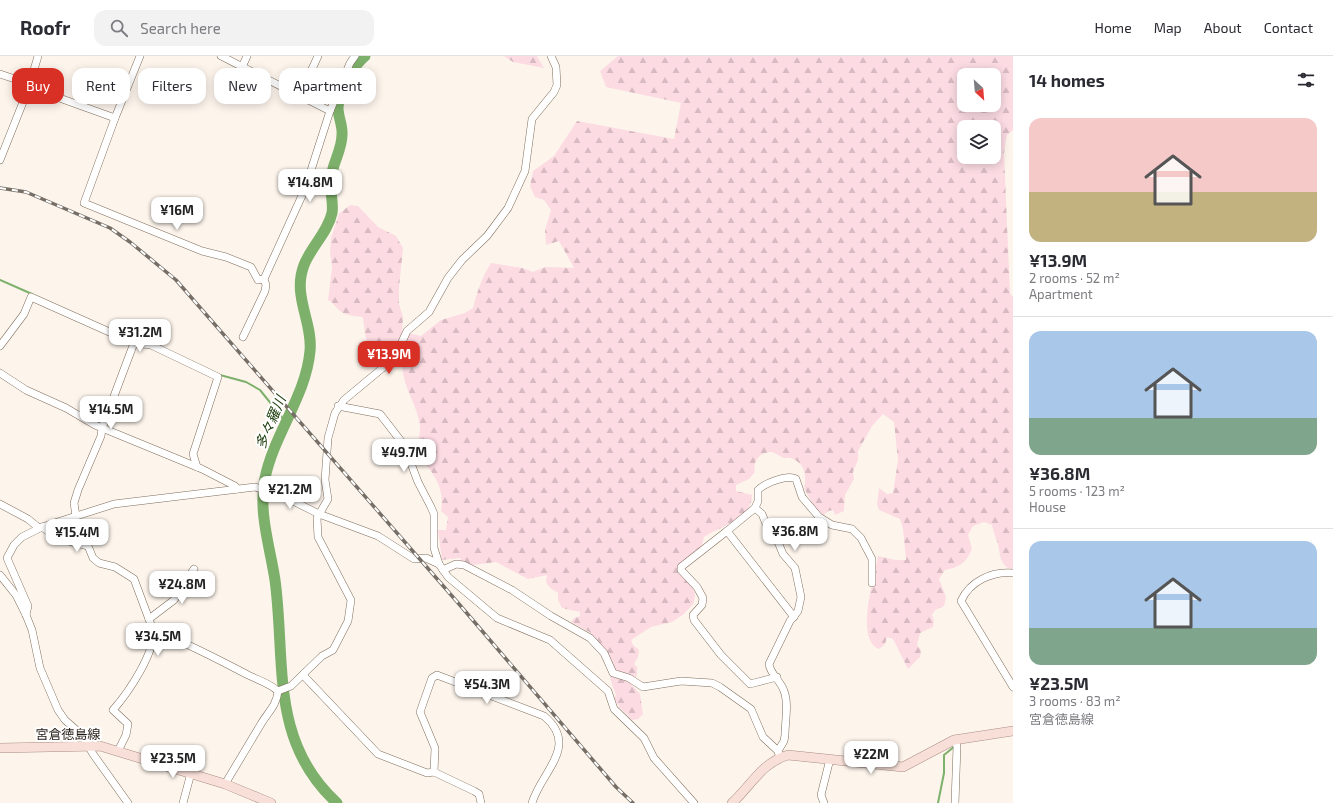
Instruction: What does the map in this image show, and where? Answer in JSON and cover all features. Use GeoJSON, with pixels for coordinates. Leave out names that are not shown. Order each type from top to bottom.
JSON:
{"type":"FeatureCollection","features":[{"type":"Feature","properties":{"kind":"main road"},"geometry":{"type":"LineString","coordinates":[[732,803],[763,768],[779,754],[903,768],[954,740],[1013,731]]}},
{"type":"Feature","properties":{"kind":"main road","name":"宮倉徳島線"},"geometry":{"type":"LineString","coordinates":[[0,748],[88,745],[100,746],[225,784],[271,803]]}},
{"type":"Feature","properties":{"kind":"street"},"geometry":{"type":"LineString","coordinates":[[35,68],[38,56]]}},
{"type":"Feature","properties":{"kind":"street"},"geometry":{"type":"LineString","coordinates":[[140,56],[115,118],[84,203],[202,251],[226,257],[251,267],[258,280],[264,279]]}},
{"type":"Feature","properties":{"kind":"street"},"geometry":{"type":"LineString","coordinates":[[221,56],[279,85]]}},
{"type":"Feature","properties":{"kind":"street"},"geometry":{"type":"LineString","coordinates":[[242,67],[247,56]]}},
{"type":"Feature","properties":{"kind":"street"},"geometry":{"type":"LineString","coordinates":[[312,68],[318,56]]}},
{"type":"Feature","properties":{"kind":"street"},"geometry":{"type":"LineString","coordinates":[[243,337],[265,291],[266,284],[264,279],[305,189],[330,111],[350,63],[355,56]]}},
{"type":"Feature","properties":{"kind":"street"},"geometry":{"type":"LineString","coordinates":[[225,784],[263,720],[273,707],[281,690],[303,675],[322,656],[333,650],[348,621],[351,600],[318,537],[317,518],[328,498],[325,480],[328,438],[338,406],[385,366],[401,344],[407,331],[429,312],[448,278],[462,260],[487,236],[508,208],[525,171],[532,119],[554,92],[557,84],[556,67],[551,56]]}},
{"type":"Feature","properties":{"kind":"street"},"geometry":{"type":"LineString","coordinates":[[0,74],[12,78]]}},
{"type":"Feature","properties":{"kind":"street"},"geometry":{"type":"LineString","coordinates":[[64,98],[115,118]]}},
{"type":"Feature","properties":{"kind":"street"},"geometry":{"type":"LineString","coordinates":[[0,160],[22,104]]}},
{"type":"Feature","properties":{"kind":"street"},"geometry":{"type":"LineString","coordinates":[[317,104],[330,111]]}},
{"type":"Feature","properties":{"kind":"street"},"geometry":{"type":"LineString","coordinates":[[0,346],[24,314],[31,297],[134,343],[151,345],[218,377],[193,454],[196,467]]}},
{"type":"Feature","properties":{"kind":"street"},"geometry":{"type":"LineString","coordinates":[[76,516],[74,503],[101,436],[102,428],[134,343]]}},
{"type":"Feature","properties":{"kind":"street"},"geometry":{"type":"LineString","coordinates":[[0,373],[26,390],[66,408],[102,428],[196,467],[235,486],[237,489]]}},
{"type":"Feature","properties":{"kind":"street"},"geometry":{"type":"LineString","coordinates":[[338,406],[376,412],[397,433],[408,453],[418,482],[432,507],[434,514],[434,548],[441,567],[448,577],[497,618],[550,640],[608,690],[614,709],[644,738],[654,758],[694,803]]}},
{"type":"Feature","properties":{"kind":"street"},"geometry":{"type":"LineString","coordinates":[[777,677],[750,684],[721,655],[694,620],[693,616],[702,605],[703,598],[697,587],[681,570],[681,567],[755,508],[758,501],[757,493],[760,488],[787,477],[793,477],[798,482],[807,504],[819,517],[832,525],[852,529],[861,538],[872,559],[872,583]]}},
{"type":"Feature","properties":{"kind":"street"},"geometry":{"type":"LineString","coordinates":[[26,615],[28,606],[7,558],[14,546],[22,537],[41,528],[114,504],[237,489],[260,488],[319,514],[378,536],[414,559],[426,558],[441,567],[464,564],[512,590],[554,618],[590,638],[604,653],[613,673],[629,678],[637,685],[643,687],[681,681],[712,683],[720,687],[750,709],[763,737],[779,754],[785,735],[786,699],[781,681],[771,671],[769,664],[794,617],[801,600],[795,568],[783,554],[778,542],[769,531],[762,514],[755,508]]}},
{"type":"Feature","properties":{"kind":"street"},"geometry":{"type":"LineString","coordinates":[[0,504],[67,542],[88,546],[93,558],[99,563],[115,567],[134,579],[153,630],[154,637],[149,653],[130,686],[113,710],[128,724],[126,735],[118,751]]}},
{"type":"Feature","properties":{"kind":"street"},"geometry":{"type":"LineString","coordinates":[[727,531],[794,617]]}},
{"type":"Feature","properties":{"kind":"street"},"geometry":{"type":"LineString","coordinates":[[426,558],[434,548]]}},
{"type":"Feature","properties":{"kind":"street"},"geometry":{"type":"LineString","coordinates":[[149,620],[174,600],[194,569]]}},
{"type":"Feature","properties":{"kind":"street"},"geometry":{"type":"LineString","coordinates":[[1013,573],[983,577],[964,593],[961,601],[1013,687]]}},
{"type":"Feature","properties":{"kind":"street"},"geometry":{"type":"LineString","coordinates":[[0,575],[16,595],[26,615],[32,630],[40,668],[46,686],[65,720],[82,735],[128,803]]}},
{"type":"Feature","properties":{"kind":"street"},"geometry":{"type":"LineString","coordinates":[[153,630],[229,664],[248,675],[281,690]]}},
{"type":"Feature","properties":{"kind":"street"},"geometry":{"type":"LineString","coordinates":[[303,675],[378,754],[427,773],[434,772],[474,791],[479,794],[481,803]]}},
{"type":"Feature","properties":{"kind":"street"},"geometry":{"type":"LineString","coordinates":[[434,772],[435,748],[420,712],[432,678],[437,675],[544,716],[550,721],[558,735],[560,746],[558,755],[538,786],[532,803]]}},
{"type":"Feature","properties":{"kind":"street"},"geometry":{"type":"LineString","coordinates":[[954,740],[957,746],[955,803]]}},
{"type":"Feature","properties":{"kind":"street"},"geometry":{"type":"LineString","coordinates":[[824,803],[821,795],[830,759]]}},
{"type":"Feature","properties":{"kind":"street"},"geometry":{"type":"LineString","coordinates":[[184,803],[191,773]]}},
{"type":"Feature","properties":{"kind":"green space"},"geometry":{"type":"Polygon","coordinates":[[[504,56],[537,56],[544,68],[513,62],[504,56]]]}},
{"type":"Feature","properties":{"kind":"green space"},"geometry":{"type":"Polygon","coordinates":[[[618,56],[1013,56],[1013,130],[1007,135],[1004,153],[1010,293],[1013,297],[1013,569],[1005,566],[1001,560],[992,525],[984,522],[973,526],[968,535],[972,549],[967,558],[959,566],[945,570],[939,579],[946,597],[944,606],[935,610],[932,615],[934,621],[933,627],[920,633],[917,645],[921,650],[920,657],[908,669],[893,639],[887,637],[885,644],[879,649],[872,643],[868,633],[868,607],[878,556],[896,560],[906,560],[903,529],[900,519],[879,510],[877,504],[879,488],[887,494],[893,493],[898,460],[894,422],[883,414],[872,426],[858,451],[858,460],[853,472],[854,479],[845,495],[844,511],[835,515],[833,510],[828,511],[823,516],[811,501],[804,488],[805,475],[803,467],[792,458],[784,458],[772,452],[761,455],[756,461],[754,468],[755,472],[749,479],[736,485],[736,491],[752,495],[751,503],[747,510],[734,521],[704,537],[701,548],[682,563],[683,576],[693,588],[695,594],[694,603],[684,614],[672,622],[651,627],[631,640],[633,645],[639,650],[638,657],[634,664],[637,667],[637,676],[632,678],[630,683],[640,694],[643,714],[638,719],[632,720],[620,708],[614,698],[616,695],[610,679],[608,655],[606,651],[593,639],[591,633],[571,622],[574,618],[580,616],[580,612],[562,608],[558,600],[558,593],[550,588],[546,582],[547,575],[528,579],[496,562],[473,565],[462,562],[460,558],[442,560],[438,530],[446,530],[448,517],[441,511],[442,498],[438,484],[418,450],[420,426],[416,410],[407,389],[402,364],[394,367],[374,352],[367,342],[363,317],[345,314],[338,310],[328,300],[332,268],[330,252],[331,238],[339,214],[350,205],[358,206],[378,227],[396,236],[403,248],[399,288],[399,304],[403,317],[402,332],[421,336],[441,320],[465,313],[473,308],[480,285],[491,263],[523,268],[533,272],[545,267],[574,268],[559,241],[546,245],[545,230],[551,210],[544,200],[535,197],[530,186],[533,171],[554,156],[577,121],[674,139],[681,103],[606,87],[600,71],[618,56]]]}},
{"type":"Feature","properties":{"kind":"waterway","name":"多々羅川"},"geometry":{"type":"LineString","coordinates":[[337,803],[315,779],[300,753],[290,727],[282,670],[275,580],[264,517],[263,491],[269,462],[303,384],[307,368],[310,340],[301,298],[301,276],[307,258],[327,227],[332,213],[331,177],[342,140],[342,128],[338,111],[339,102],[343,87],[360,60],[365,56]]}},
{"type":"Feature","properties":{"kind":"waterway"},"geometry":{"type":"LineString","coordinates":[[0,280],[32,294]]}},
{"type":"Feature","properties":{"kind":"waterway"},"geometry":{"type":"LineString","coordinates":[[220,375],[246,382],[260,390],[285,421]]}},
{"type":"Feature","properties":{"kind":"waterway"},"geometry":{"type":"LineString","coordinates":[[938,803],[944,773],[944,755],[955,746]]}},
{"type":"Feature","properties":{"kind":"railway"},"geometry":{"type":"LineString","coordinates":[[0,188],[26,192],[110,228],[130,242],[176,280],[459,604],[616,787],[633,803]]}}]}
